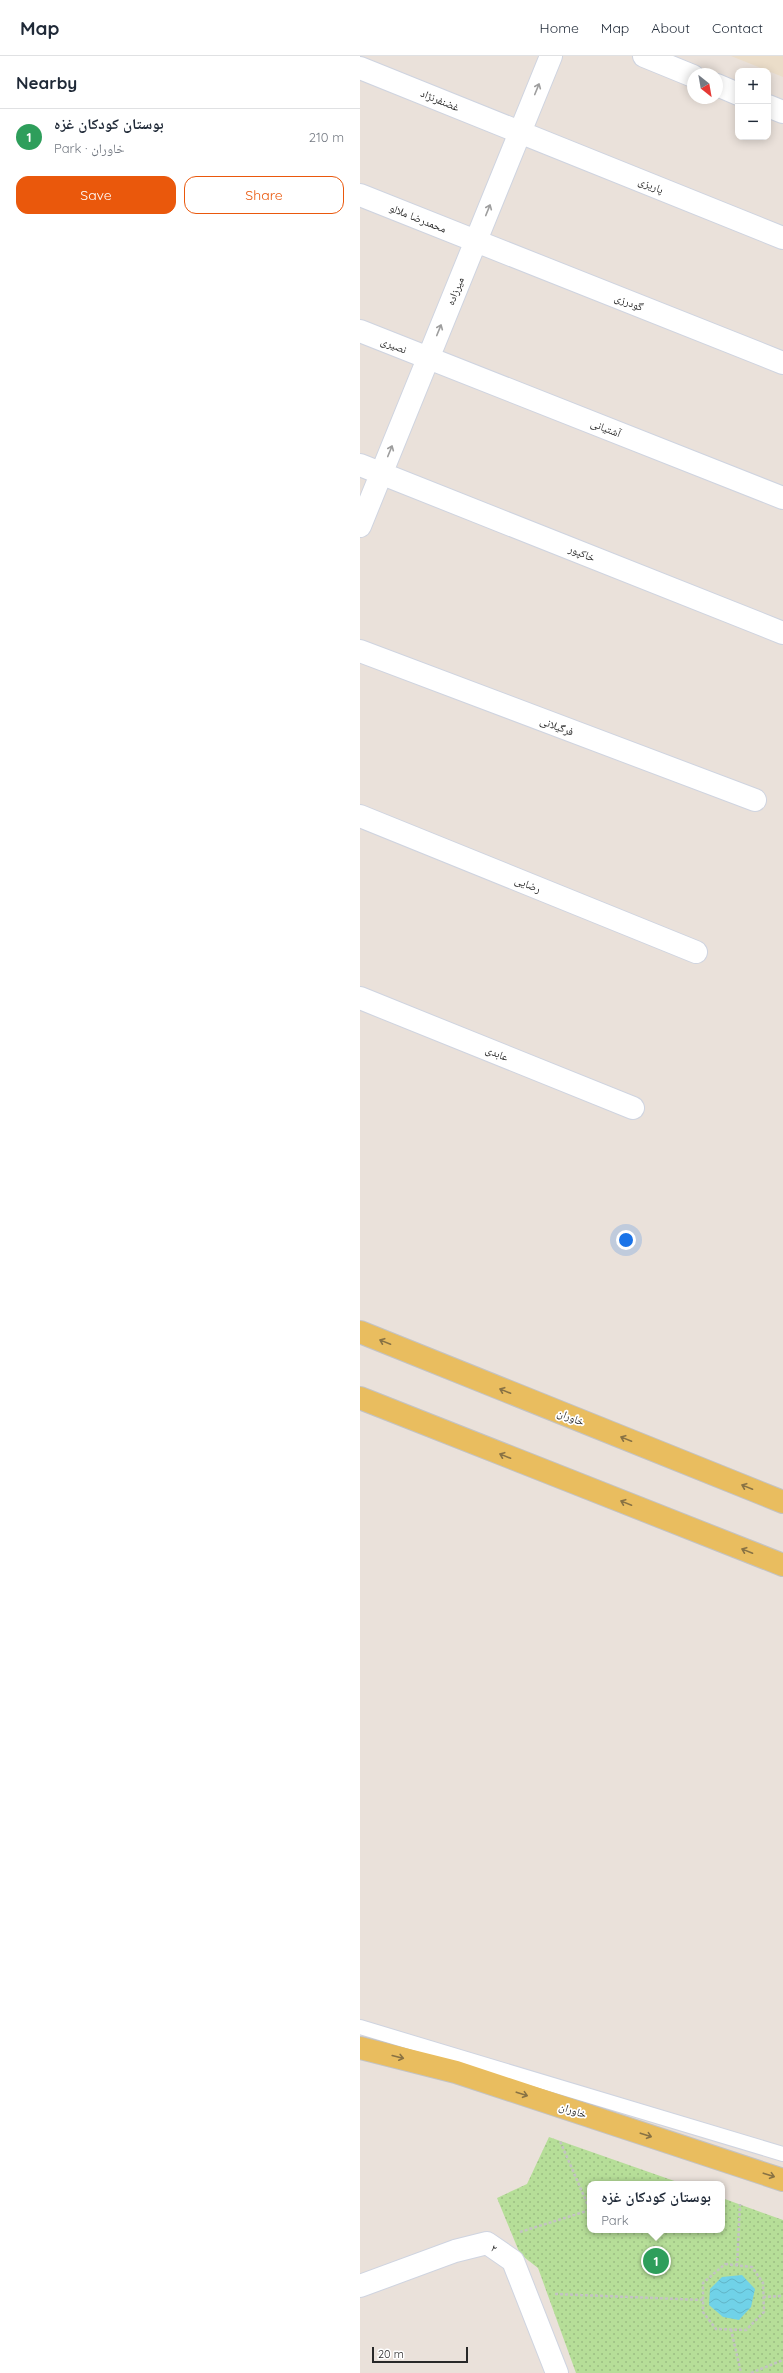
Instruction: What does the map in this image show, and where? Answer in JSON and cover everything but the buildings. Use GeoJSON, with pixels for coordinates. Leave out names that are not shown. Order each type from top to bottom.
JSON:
{"type":"FeatureCollection","features":[{"type":"Feature","properties":{"kind":"main road","name":"خاوران"},"geometry":{"type":"LineString","coordinates":[[360,1332],[783,1502]]}},
{"type":"Feature","properties":{"kind":"main road"},"geometry":{"type":"LineString","coordinates":[[360,1398],[783,1566]]}},
{"type":"Feature","properties":{"kind":"main road"},"geometry":{"type":"LineString","coordinates":[[360,1414],[401,1414]]}},
{"type":"Feature","properties":{"kind":"main road","name":"خاوران"},"geometry":{"type":"LineString","coordinates":[[360,2048],[456,2072],[783,2180]]}},
{"type":"Feature","properties":{"kind":"street","name":"میرزاده"},"geometry":{"type":"LineString","coordinates":[[360,526],[551,56]]}},
{"type":"Feature","properties":{"kind":"street"},"geometry":{"type":"LineString","coordinates":[[644,56],[687,74]]}},
{"type":"Feature","properties":{"kind":"street","name":"غضنفرنژاد"},"geometry":{"type":"LineString","coordinates":[[360,68],[520,131]]}},
{"type":"Feature","properties":{"kind":"street"},"geometry":{"type":"LineString","coordinates":[[723,88],[735,93]]}},
{"type":"Feature","properties":{"kind":"street"},"geometry":{"type":"LineString","coordinates":[[771,107],[783,112]]}},
{"type":"Feature","properties":{"kind":"street","name":"پاریزی"},"geometry":{"type":"LineString","coordinates":[[520,131],[783,238]]}},
{"type":"Feature","properties":{"kind":"street","name":"محمدرضا ملالو"},"geometry":{"type":"LineString","coordinates":[[360,195],[476,241]]}},
{"type":"Feature","properties":{"kind":"street","name":"گودرزی"},"geometry":{"type":"LineString","coordinates":[[476,241],[783,363]]}},
{"type":"Feature","properties":{"kind":"street","name":"نصیری"},"geometry":{"type":"LineString","coordinates":[[360,331],[428,358]]}},
{"type":"Feature","properties":{"kind":"street","name":"آشتیانی"},"geometry":{"type":"LineString","coordinates":[[428,358],[783,498]]}},
{"type":"Feature","properties":{"kind":"street","name":"خاکپور"},"geometry":{"type":"LineString","coordinates":[[360,465],[783,633]]}},
{"type":"Feature","properties":{"kind":"street","name":"فرگیلانی"},"geometry":{"type":"LineString","coordinates":[[360,651],[755,800]]}},
{"type":"Feature","properties":{"kind":"street","name":"رضایی"},"geometry":{"type":"LineString","coordinates":[[360,816],[696,952]]}},
{"type":"Feature","properties":{"kind":"street","name":"عابدی"},"geometry":{"type":"LineString","coordinates":[[360,998],[633,1108]]}},
{"type":"Feature","properties":{"kind":"street","name":"۲"},"geometry":{"type":"LineString","coordinates":[[360,2286],[456,2251],[487,2243],[513,2261],[558,2373]]}},
{"type":"Feature","properties":{"kind":"lane"},"geometry":{"type":"LineString","coordinates":[[360,2027],[783,2154]]}},
{"type":"Feature","properties":{"kind":"path"},"geometry":{"type":"LineString","coordinates":[[560,2141],[587,2203]]}},
{"type":"Feature","properties":{"kind":"path"},"geometry":{"type":"LineString","coordinates":[[737,2266],[740,2204]]}},
{"type":"Feature","properties":{"kind":"path"},"geometry":{"type":"LineString","coordinates":[[519,2232],[587,2211]]}},
{"type":"Feature","properties":{"kind":"path"},"geometry":{"type":"LineString","coordinates":[[725,2264],[752,2267],[763,2284],[763,2297],[764,2312],[746,2330],[716,2329],[703,2312],[703,2282],[725,2264]]}},
{"type":"Feature","properties":{"kind":"path"},"geometry":{"type":"LineString","coordinates":[[547,2293],[703,2300]]}},
{"type":"Feature","properties":{"kind":"path"},"geometry":{"type":"LineString","coordinates":[[763,2297],[783,2296]]}},
{"type":"Feature","properties":{"kind":"path"},"geometry":{"type":"LineString","coordinates":[[732,2329],[741,2373]]}},
{"type":"Feature","properties":{"kind":"path"},"geometry":{"type":"LineString","coordinates":[[751,2373],[783,2360]]}},
{"type":"Feature","properties":{"kind":"shaded area"},"geometry":{"type":"Polygon","coordinates":[[[731,56],[783,56],[783,77],[771,72],[771,68],[761,68],[731,56]]]}},
{"type":"Feature","properties":{"kind":"green space"},"geometry":{"type":"Polygon","coordinates":[[[549,2137],[674,2181],[587,2181],[587,2233],[725,2233],[725,2199],[783,2220],[783,2373],[576,2373],[538,2268],[520,2254],[497,2198],[527,2184],[549,2137]]]}},
{"type":"Feature","properties":{"kind":"water"},"geometry":{"type":"Polygon","coordinates":[[[742,2275],[755,2289],[751,2307],[739,2320],[723,2317],[709,2305],[710,2289],[722,2277],[742,2275]]]}},
{"type":"Feature","properties":{"kind":"place","name":"بوستان کودکان غزه"},"geometry":{"type":"Point","coordinates":[656,2261]}}]}
